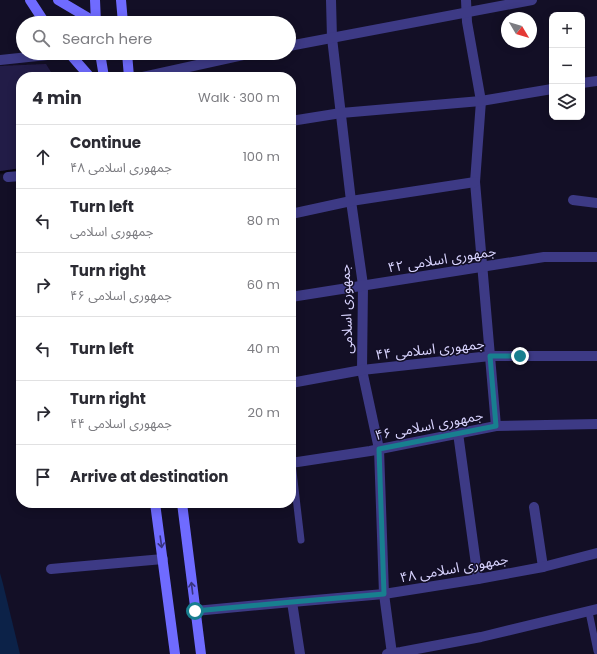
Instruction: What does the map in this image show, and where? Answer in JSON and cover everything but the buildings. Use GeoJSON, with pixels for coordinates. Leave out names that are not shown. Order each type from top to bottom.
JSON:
{"type":"FeatureCollection","features":[{"type":"Feature","properties":{"kind":"main road"},"geometry":{"type":"LineString","coordinates":[[30,0],[40,16]]}},
{"type":"Feature","properties":{"kind":"main road"},"geometry":{"type":"LineString","coordinates":[[58,0],[84,16]]}},
{"type":"Feature","properties":{"kind":"main road"},"geometry":{"type":"LineString","coordinates":[[95,0],[96,16]]}},
{"type":"Feature","properties":{"kind":"main road"},"geometry":{"type":"LineString","coordinates":[[120,0],[122,16]]}},
{"type":"Feature","properties":{"kind":"main road"},"geometry":{"type":"LineString","coordinates":[[74,60],[85,72]]}},
{"type":"Feature","properties":{"kind":"main road"},"geometry":{"type":"LineString","coordinates":[[101,60],[103,72]]}},
{"type":"Feature","properties":{"kind":"main road"},"geometry":{"type":"LineString","coordinates":[[128,60],[129,72]]}},
{"type":"Feature","properties":{"kind":"main road"},"geometry":{"type":"LineString","coordinates":[[157,508],[175,654]]}},
{"type":"Feature","properties":{"kind":"main road"},"geometry":{"type":"LineString","coordinates":[[183,508],[201,654]]}},
{"type":"Feature","properties":{"kind":"street","name":"جمهوری اسلامی"},"geometry":{"type":"LineString","coordinates":[[331,0],[332,38],[340,113],[363,285],[362,370],[379,449],[384,594],[390,654]]}},
{"type":"Feature","properties":{"kind":"street"},"geometry":{"type":"LineString","coordinates":[[466,0],[467,22],[481,101],[475,182],[496,426]]}},
{"type":"Feature","properties":{"kind":"street"},"geometry":{"type":"LineString","coordinates":[[296,45],[532,0]]}},
{"type":"Feature","properties":{"kind":"street"},"geometry":{"type":"LineString","coordinates":[[0,60],[16,58]]}},
{"type":"Feature","properties":{"kind":"street"},"geometry":{"type":"LineString","coordinates":[[166,72],[220,60]]}},
{"type":"Feature","properties":{"kind":"street"},"geometry":{"type":"LineString","coordinates":[[585,83],[597,81]]}},
{"type":"Feature","properties":{"kind":"street"},"geometry":{"type":"LineString","coordinates":[[296,120],[340,113],[481,101],[549,89]]}},
{"type":"Feature","properties":{"kind":"street"},"geometry":{"type":"LineString","coordinates":[[8,177],[16,176]]}},
{"type":"Feature","properties":{"kind":"street"},"geometry":{"type":"LineString","coordinates":[[296,213],[351,202],[475,182]]}},
{"type":"Feature","properties":{"kind":"street"},"geometry":{"type":"LineString","coordinates":[[573,200],[597,203]]}},
{"type":"Feature","properties":{"kind":"street","name":"جمهوری اسلامی ۴۲"},"geometry":{"type":"LineString","coordinates":[[296,296],[544,258],[597,257]]}},
{"type":"Feature","properties":{"kind":"street","name":"جمهوری اسلامی ۴۴"},"geometry":{"type":"LineString","coordinates":[[296,382],[362,370],[490,356],[597,356]]}},
{"type":"Feature","properties":{"kind":"street","name":"جمهوری اسلامی ۴۶"},"geometry":{"type":"LineString","coordinates":[[296,462],[379,449],[496,426],[595,427]]}},
{"type":"Feature","properties":{"kind":"street"},"geometry":{"type":"LineString","coordinates":[[458,434],[478,579]]}},
{"type":"Feature","properties":{"kind":"street"},"geometry":{"type":"LineString","coordinates":[[534,507],[543,567]]}},
{"type":"Feature","properties":{"kind":"street","name":"جمهوری اسلامی ۴۸"},"geometry":{"type":"LineString","coordinates":[[195,611],[384,594],[543,567],[597,553]]}},
{"type":"Feature","properties":{"kind":"street"},"geometry":{"type":"LineString","coordinates":[[51,569],[163,559]]}},
{"type":"Feature","properties":{"kind":"street"},"geometry":{"type":"LineString","coordinates":[[292,602],[300,654]]}},
{"type":"Feature","properties":{"kind":"street"},"geometry":{"type":"LineString","coordinates":[[390,654],[481,638],[593,610]]}},
{"type":"Feature","properties":{"kind":"lane"},"geometry":{"type":"LineString","coordinates":[[296,502],[300,540]]}},
{"type":"Feature","properties":{"kind":"lane"},"geometry":{"type":"LineString","coordinates":[[593,610],[597,650]]}},
{"type":"Feature","properties":{"kind":"water"},"geometry":{"type":"Polygon","coordinates":[[[0,573],[3,584],[20,654],[0,654],[0,573]]]}},
{"type":"Feature","properties":{"kind":"route"},"geometry":{"type":"LineString","coordinates":[[195,611],[384,594],[379,449],[496,426],[490,356],[520,356]]}}]}
